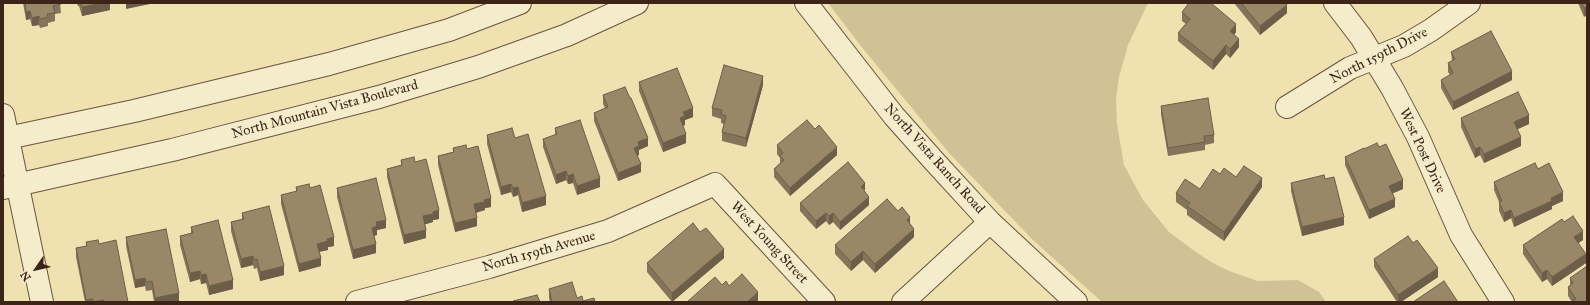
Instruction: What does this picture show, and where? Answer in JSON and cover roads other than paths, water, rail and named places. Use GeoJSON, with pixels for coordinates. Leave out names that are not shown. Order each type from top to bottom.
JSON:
{"type":"FeatureCollection","features":[{"type":"Feature","properties":{"kind":"street"},"geometry":{"type":"LineString","coordinates":[[6,138],[134,112],[328,64],[449,30],[520,3]]}},
{"type":"Feature","properties":{"kind":"street","name":"North Mountain Vista Boulevard"},"geometry":{"type":"LineString","coordinates":[[10,186],[172,150],[379,97],[478,67],[567,36],[638,3]]}},
{"type":"Feature","properties":{"kind":"street","name":"North Vista Ranch Road"},"geometry":{"type":"LineString","coordinates":[[806,3],[894,116],[934,162],[990,222],[1076,302]]}},
{"type":"Feature","properties":{"kind":"street","name":"West Post Drive"},"geometry":{"type":"LineString","coordinates":[[1335,3],[1374,58],[1414,131],[1462,235],[1503,302]]}},
{"type":"Feature","properties":{"kind":"street","name":"North 159th Drive"},"geometry":{"type":"LineString","coordinates":[[1287,107],[1350,68],[1399,48],[1431,30],[1469,3]]}},
{"type":"Feature","properties":{"kind":"street"},"geometry":{"type":"LineString","coordinates":[[3,115],[10,186],[42,302]]}},
{"type":"Feature","properties":{"kind":"street","name":"North 159th Avenue"},"geometry":{"type":"LineString","coordinates":[[357,302],[489,267],[608,231],[714,184]]}},
{"type":"Feature","properties":{"kind":"street","name":"West Young Street"},"geometry":{"type":"LineString","coordinates":[[714,184],[824,302]]}},
{"type":"Feature","properties":{"kind":"street"},"geometry":{"type":"LineString","coordinates":[[903,302],[990,222]]}}]}
